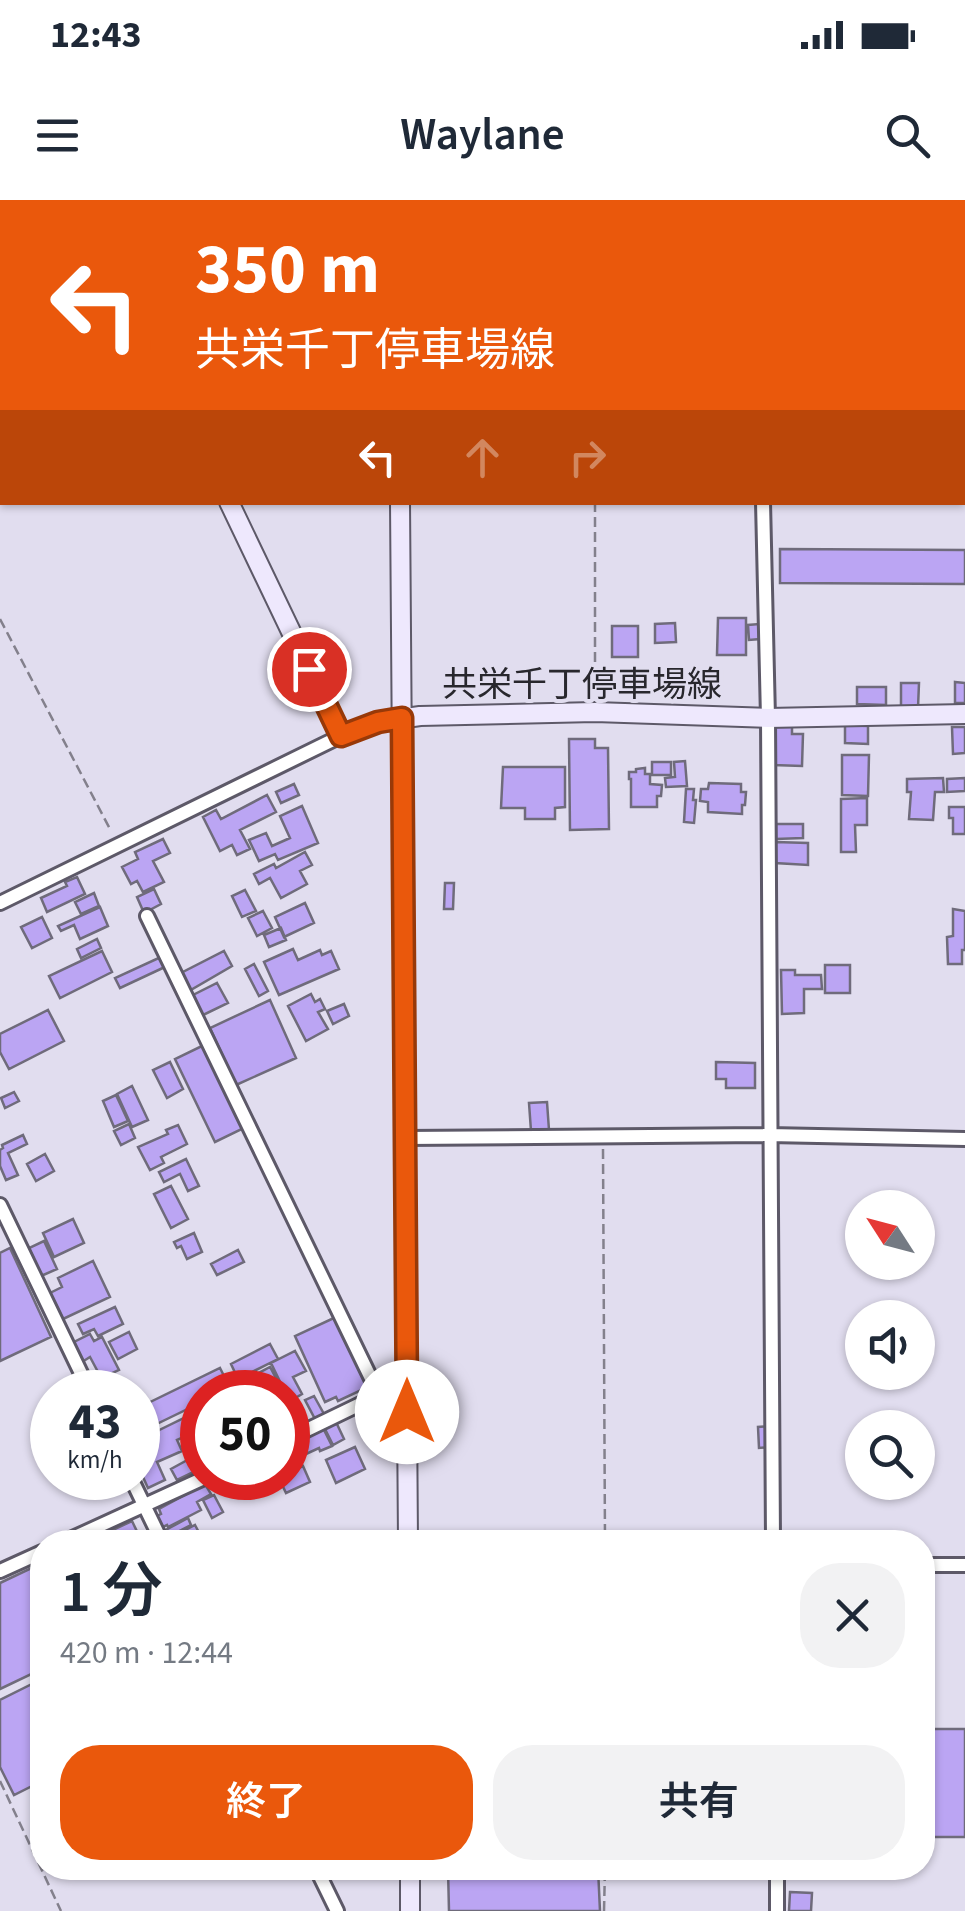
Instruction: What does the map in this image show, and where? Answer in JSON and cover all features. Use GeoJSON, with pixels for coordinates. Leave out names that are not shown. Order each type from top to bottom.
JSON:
{"type":"FeatureCollection","features":[{"type":"Feature","properties":{"kind":"main road"},"geometry":{"type":"LineString","coordinates":[[230,505],[341,736]]}},
{"type":"Feature","properties":{"kind":"main road"},"geometry":{"type":"LineString","coordinates":[[400,505],[408,1530]]}},
{"type":"Feature","properties":{"kind":"main road","name":"共栄千丁停車場線"},"geometry":{"type":"LineString","coordinates":[[341,736],[402,718],[595,712],[768,718],[965,714]]}},
{"type":"Feature","properties":{"kind":"main road"},"geometry":{"type":"LineString","coordinates":[[410,1880],[410,1911]]}},
{"type":"Feature","properties":{"kind":"street"},"geometry":{"type":"LineString","coordinates":[[763,505],[773,1530]]}},
{"type":"Feature","properties":{"kind":"street"},"geometry":{"type":"LineString","coordinates":[[0,903],[341,736]]}},
{"type":"Feature","properties":{"kind":"street"},"geometry":{"type":"LineString","coordinates":[[147,916],[379,1396],[310,1428]]}},
{"type":"Feature","properties":{"kind":"street"},"geometry":{"type":"LineString","coordinates":[[405,1138],[769,1135],[965,1139]]}},
{"type":"Feature","properties":{"kind":"street"},"geometry":{"type":"LineString","coordinates":[[0,1206],[79,1370]]}},
{"type":"Feature","properties":{"kind":"street"},"geometry":{"type":"LineString","coordinates":[[91,1530],[180,1489]]}},
{"type":"Feature","properties":{"kind":"street"},"geometry":{"type":"LineString","coordinates":[[142,1500],[156,1530]]}},
{"type":"Feature","properties":{"kind":"street"},"geometry":{"type":"LineString","coordinates":[[0,1572],[30,1558]]}},
{"type":"Feature","properties":{"kind":"street"},"geometry":{"type":"LineString","coordinates":[[935,1565],[965,1565]]}},
{"type":"Feature","properties":{"kind":"street"},"geometry":{"type":"LineString","coordinates":[[322,1880],[337,1911]]}},
{"type":"Feature","properties":{"kind":"street"},"geometry":{"type":"LineString","coordinates":[[777,1880],[778,1911]]}},
{"type":"Feature","properties":{"kind":"path"},"geometry":{"type":"LineString","coordinates":[[594,505],[595,712]]}},
{"type":"Feature","properties":{"kind":"path"},"geometry":{"type":"LineString","coordinates":[[0,619],[119,846]]}},
{"type":"Feature","properties":{"kind":"path"},"geometry":{"type":"LineString","coordinates":[[603,1138],[605,1530]]}},
{"type":"Feature","properties":{"kind":"path"},"geometry":{"type":"LineString","coordinates":[[0,1781],[30,1844]]}},
{"type":"Feature","properties":{"kind":"path"},"geometry":{"type":"LineString","coordinates":[[47,1880],[62,1911]]}},
{"type":"Feature","properties":{"kind":"path"},"geometry":{"type":"LineString","coordinates":[[604,1880],[604,1911]]}},
{"type":"Feature","properties":{"kind":"building"},"geometry":{"type":"Polygon","coordinates":[[[780,549],[965,550],[965,584],[780,583],[780,549]]]}},
{"type":"Feature","properties":{"kind":"building"},"geometry":{"type":"Polygon","coordinates":[[[718,618],[746,618],[746,655],[717,655],[718,618]]]}},
{"type":"Feature","properties":{"kind":"building"},"geometry":{"type":"Polygon","coordinates":[[[675,623],[676,642],[655,643],[655,624],[675,623]]]}},
{"type":"Feature","properties":{"kind":"building"},"geometry":{"type":"Polygon","coordinates":[[[759,624],[760,639],[749,640],[748,625],[759,624]]]}},
{"type":"Feature","properties":{"kind":"building"},"geometry":{"type":"Polygon","coordinates":[[[612,626],[638,626],[638,657],[612,657],[612,626]]]}},
{"type":"Feature","properties":{"kind":"building"},"geometry":{"type":"Polygon","coordinates":[[[955,682],[965,683],[965,703],[955,703],[955,682]]]}},
{"type":"Feature","properties":{"kind":"building"},"geometry":{"type":"Polygon","coordinates":[[[901,683],[919,683],[918,708],[901,708],[901,683]]]}},
{"type":"Feature","properties":{"kind":"building"},"geometry":{"type":"Polygon","coordinates":[[[857,687],[886,687],[886,705],[857,704],[857,687]]]}},
{"type":"Feature","properties":{"kind":"building"},"geometry":{"type":"Polygon","coordinates":[[[774,725],[792,725],[792,734],[803,734],[802,766],[773,765],[774,725]]]}},
{"type":"Feature","properties":{"kind":"building"},"geometry":{"type":"Polygon","coordinates":[[[845,725],[868,726],[868,744],[845,743],[845,725]]]}},
{"type":"Feature","properties":{"kind":"building"},"geometry":{"type":"Polygon","coordinates":[[[952,727],[965,727],[965,753],[953,754],[952,727]]]}},
{"type":"Feature","properties":{"kind":"building"},"geometry":{"type":"Polygon","coordinates":[[[569,739],[595,739],[595,748],[608,748],[609,829],[570,830],[569,739]]]}},
{"type":"Feature","properties":{"kind":"building"},"geometry":{"type":"Polygon","coordinates":[[[842,755],[869,755],[868,796],[842,795],[842,755]]]}},
{"type":"Feature","properties":{"kind":"building"},"geometry":{"type":"Polygon","coordinates":[[[685,761],[687,786],[666,787],[665,778],[675,777],[674,762],[685,761]]]}},
{"type":"Feature","properties":{"kind":"building"},"geometry":{"type":"Polygon","coordinates":[[[652,762],[671,762],[671,775],[652,775],[652,762]]]}},
{"type":"Feature","properties":{"kind":"building"},"geometry":{"type":"Polygon","coordinates":[[[503,767],[565,767],[565,807],[555,808],[555,819],[525,819],[525,808],[501,808],[503,767]]]}},
{"type":"Feature","properties":{"kind":"building"},"geometry":{"type":"Polygon","coordinates":[[[645,768],[650,784],[662,785],[661,796],[657,796],[657,807],[631,807],[629,772],[645,768]]]}},
{"type":"Feature","properties":{"kind":"building"},"geometry":{"type":"Polygon","coordinates":[[[943,778],[944,792],[935,792],[933,820],[909,819],[911,792],[907,792],[907,779],[943,778]]]}},
{"type":"Feature","properties":{"kind":"building"},"geometry":{"type":"Polygon","coordinates":[[[965,778],[965,791],[947,792],[947,779],[965,778]]]}},
{"type":"Feature","properties":{"kind":"building"},"geometry":{"type":"Polygon","coordinates":[[[709,783],[741,784],[741,792],[746,792],[742,814],[708,812],[708,802],[700,801],[701,789],[708,789],[709,783]]]}},
{"type":"Feature","properties":{"kind":"building"},"geometry":{"type":"Polygon","coordinates":[[[294,784],[299,795],[281,803],[276,792],[294,784]]]}},
{"type":"Feature","properties":{"kind":"building"},"geometry":{"type":"Polygon","coordinates":[[[686,789],[694,789],[694,823],[684,822],[686,789]]]}},
{"type":"Feature","properties":{"kind":"building"},"geometry":{"type":"Polygon","coordinates":[[[267,795],[276,812],[240,830],[250,849],[237,855],[232,845],[220,851],[203,817],[216,810],[221,819],[267,795]]]}},
{"type":"Feature","properties":{"kind":"building"},"geometry":{"type":"Polygon","coordinates":[[[867,798],[867,825],[855,825],[856,852],[841,852],[841,799],[867,798]]]}},
{"type":"Feature","properties":{"kind":"building"},"geometry":{"type":"Polygon","coordinates":[[[302,806],[318,843],[278,860],[275,854],[259,861],[249,840],[266,833],[272,846],[290,838],[280,816],[302,806]]]}},
{"type":"Feature","properties":{"kind":"building"},"geometry":{"type":"Polygon","coordinates":[[[949,807],[965,807],[965,834],[953,834],[949,807]]]}},
{"type":"Feature","properties":{"kind":"building"},"geometry":{"type":"Polygon","coordinates":[[[776,824],[803,824],[803,838],[776,839],[776,824]]]}},
{"type":"Feature","properties":{"kind":"building"},"geometry":{"type":"Polygon","coordinates":[[[163,839],[170,853],[153,861],[164,882],[143,892],[137,881],[131,884],[122,867],[138,859],[135,852],[163,839]]]}},
{"type":"Feature","properties":{"kind":"building"},"geometry":{"type":"Polygon","coordinates":[[[775,842],[808,843],[808,865],[775,863],[775,842]]]}},
{"type":"Feature","properties":{"kind":"building"},"geometry":{"type":"Polygon","coordinates":[[[305,852],[312,865],[300,871],[307,884],[281,898],[270,878],[259,884],[254,874],[274,864],[276,868],[305,852]]]}},
{"type":"Feature","properties":{"kind":"building"},"geometry":{"type":"Polygon","coordinates":[[[77,877],[85,894],[47,912],[41,898],[77,877]]]}},
{"type":"Feature","properties":{"kind":"building"},"geometry":{"type":"Polygon","coordinates":[[[445,883],[454,883],[453,909],[444,909],[445,883]]]}},
{"type":"Feature","properties":{"kind":"building"},"geometry":{"type":"Polygon","coordinates":[[[154,889],[161,904],[144,913],[137,897],[154,889]]]}},
{"type":"Feature","properties":{"kind":"building"},"geometry":{"type":"Polygon","coordinates":[[[245,890],[256,911],[242,917],[232,896],[245,890]]]}},
{"type":"Feature","properties":{"kind":"building"},"geometry":{"type":"Polygon","coordinates":[[[94,893],[99,906],[81,914],[75,902],[94,893]]]}},
{"type":"Feature","properties":{"kind":"building"},"geometry":{"type":"Polygon","coordinates":[[[305,903],[314,923],[284,937],[275,917],[305,903]]]}},
{"type":"Feature","properties":{"kind":"building"},"geometry":{"type":"Polygon","coordinates":[[[100,907],[108,926],[80,939],[74,925],[61,931],[58,926],[100,907]]]}},
{"type":"Feature","properties":{"kind":"building"},"geometry":{"type":"Polygon","coordinates":[[[953,909],[965,911],[962,964],[948,964],[947,937],[953,936],[953,909]]]}},
{"type":"Feature","properties":{"kind":"building"},"geometry":{"type":"Polygon","coordinates":[[[263,911],[272,928],[257,936],[248,918],[263,911]]]}},
{"type":"Feature","properties":{"kind":"building"},"geometry":{"type":"Polygon","coordinates":[[[42,917],[52,938],[32,948],[21,927],[42,917]]]}},
{"type":"Feature","properties":{"kind":"building"},"geometry":{"type":"Polygon","coordinates":[[[281,928],[286,940],[269,947],[264,935],[281,928]]]}},
{"type":"Feature","properties":{"kind":"building"},"geometry":{"type":"Polygon","coordinates":[[[97,939],[101,948],[81,958],[77,949],[97,939]]]}},
{"type":"Feature","properties":{"kind":"building"},"geometry":{"type":"Polygon","coordinates":[[[293,949],[298,960],[320,950],[322,955],[331,951],[339,969],[279,995],[264,962],[293,949]]]}},
{"type":"Feature","properties":{"kind":"building"},"geometry":{"type":"Polygon","coordinates":[[[102,951],[112,972],[60,998],[49,976],[102,951]]]}},
{"type":"Feature","properties":{"kind":"building"},"geometry":{"type":"Polygon","coordinates":[[[224,951],[232,966],[189,991],[179,974],[224,951]]]}},
{"type":"Feature","properties":{"kind":"building"},"geometry":{"type":"Polygon","coordinates":[[[163,956],[167,966],[120,988],[115,978],[163,956]]]}},
{"type":"Feature","properties":{"kind":"building"},"geometry":{"type":"Polygon","coordinates":[[[254,964],[268,991],[259,996],[245,969],[254,964]]]}},
{"type":"Feature","properties":{"kind":"building"},"geometry":{"type":"Polygon","coordinates":[[[825,965],[850,965],[850,993],[825,993],[825,965]]]}},
{"type":"Feature","properties":{"kind":"building"},"geometry":{"type":"Polygon","coordinates":[[[781,970],[795,970],[795,975],[821,975],[822,989],[804,989],[804,1013],[782,1014],[781,970]]]}},
{"type":"Feature","properties":{"kind":"building"},"geometry":{"type":"Polygon","coordinates":[[[217,983],[228,1003],[201,1016],[191,996],[217,983]]]}},
{"type":"Feature","properties":{"kind":"building"},"geometry":{"type":"Polygon","coordinates":[[[311,994],[315,1002],[320,999],[325,1009],[318,1012],[328,1029],[306,1041],[288,1006],[311,994]]]}},
{"type":"Feature","properties":{"kind":"building"},"geometry":{"type":"Polygon","coordinates":[[[270,1000],[296,1058],[236,1085],[210,1028],[270,1000]]]}},
{"type":"Feature","properties":{"kind":"building"},"geometry":{"type":"Polygon","coordinates":[[[344,1004],[349,1016],[333,1024],[327,1011],[344,1004]]]}},
{"type":"Feature","properties":{"kind":"building"},"geometry":{"type":"Polygon","coordinates":[[[48,1010],[64,1041],[9,1069],[0,1052],[0,1034],[48,1010]]]}},
{"type":"Feature","properties":{"kind":"building"},"geometry":{"type":"Polygon","coordinates":[[[204,1045],[244,1128],[215,1142],[175,1059],[204,1045]]]}},
{"type":"Feature","properties":{"kind":"building"},"geometry":{"type":"Polygon","coordinates":[[[170,1062],[183,1089],[167,1098],[153,1070],[170,1062]]]}},
{"type":"Feature","properties":{"kind":"building"},"geometry":{"type":"Polygon","coordinates":[[[716,1062],[755,1063],[755,1088],[726,1088],[726,1079],[716,1079],[716,1062]]]}},
{"type":"Feature","properties":{"kind":"building"},"geometry":{"type":"Polygon","coordinates":[[[132,1086],[148,1120],[132,1127],[117,1094],[132,1086]]]}},
{"type":"Feature","properties":{"kind":"building"},"geometry":{"type":"Polygon","coordinates":[[[14,1092],[19,1101],[5,1108],[1,1098],[14,1092]]]}},
{"type":"Feature","properties":{"kind":"building"},"geometry":{"type":"Polygon","coordinates":[[[116,1095],[128,1121],[114,1127],[103,1101],[116,1095]]]}},
{"type":"Feature","properties":{"kind":"building"},"geometry":{"type":"Polygon","coordinates":[[[547,1102],[549,1130],[531,1131],[529,1103],[547,1102]]]}},
{"type":"Feature","properties":{"kind":"building"},"geometry":{"type":"Polygon","coordinates":[[[129,1124],[135,1138],[121,1145],[114,1131],[129,1124]]]}},
{"type":"Feature","properties":{"kind":"building"},"geometry":{"type":"Polygon","coordinates":[[[178,1125],[187,1144],[161,1157],[164,1163],[150,1170],[138,1147],[168,1134],[166,1130],[178,1125]]]}},
{"type":"Feature","properties":{"kind":"building"},"geometry":{"type":"Polygon","coordinates":[[[23,1135],[27,1144],[8,1153],[18,1175],[6,1180],[0,1166],[0,1150],[2,1145],[23,1135]]]}},
{"type":"Feature","properties":{"kind":"building"},"geometry":{"type":"Polygon","coordinates":[[[45,1154],[54,1171],[36,1181],[27,1164],[45,1154]]]}},
{"type":"Feature","properties":{"kind":"building"},"geometry":{"type":"Polygon","coordinates":[[[186,1159],[199,1186],[188,1191],[180,1174],[164,1182],[159,1172],[186,1159]]]}},
{"type":"Feature","properties":{"kind":"building"},"geometry":{"type":"Polygon","coordinates":[[[171,1186],[188,1219],[171,1228],[154,1194],[171,1186]]]}},
{"type":"Feature","properties":{"kind":"building"},"geometry":{"type":"Polygon","coordinates":[[[73,1219],[84,1243],[54,1257],[43,1233],[73,1219]]]}},
{"type":"Feature","properties":{"kind":"building"},"geometry":{"type":"Polygon","coordinates":[[[194,1233],[202,1252],[187,1259],[181,1246],[177,1248],[174,1242],[194,1233]]]}},
{"type":"Feature","properties":{"kind":"building"},"geometry":{"type":"Polygon","coordinates":[[[44,1241],[57,1269],[41,1276],[29,1248],[44,1241]]]}},
{"type":"Feature","properties":{"kind":"building"},"geometry":{"type":"Polygon","coordinates":[[[10,1248],[51,1337],[0,1361],[0,1253],[10,1248]]]}},
{"type":"Feature","properties":{"kind":"building"},"geometry":{"type":"Polygon","coordinates":[[[238,1250],[244,1262],[217,1275],[211,1264],[238,1250]]]}},
{"type":"Feature","properties":{"kind":"building"},"geometry":{"type":"Polygon","coordinates":[[[93,1261],[110,1297],[63,1319],[50,1293],[62,1287],[58,1278],[93,1261]]]}},
{"type":"Feature","properties":{"kind":"building"},"geometry":{"type":"Polygon","coordinates":[[[115,1307],[123,1324],[98,1336],[94,1329],[83,1334],[78,1324],[115,1307]]]}},
{"type":"Feature","properties":{"kind":"building"},"geometry":{"type":"Polygon","coordinates":[[[336,1317],[368,1387],[338,1401],[336,1397],[325,1402],[295,1336],[336,1317]]]}},
{"type":"Feature","properties":{"kind":"building"},"geometry":{"type":"Polygon","coordinates":[[[129,1332],[137,1349],[118,1359],[109,1342],[129,1332]]]}},
{"type":"Feature","properties":{"kind":"building"},"geometry":{"type":"Polygon","coordinates":[[[90,1334],[94,1341],[102,1337],[119,1370],[97,1370],[90,1357],[82,1362],[72,1343],[90,1334]]]}},
{"type":"Feature","properties":{"kind":"building"},"geometry":{"type":"Polygon","coordinates":[[[270,1344],[278,1359],[256,1370],[234,1370],[231,1364],[270,1344]]]}},
{"type":"Feature","properties":{"kind":"building"},"geometry":{"type":"Polygon","coordinates":[[[295,1351],[305,1370],[274,1370],[271,1363],[295,1351]]]}},
{"type":"Feature","properties":{"kind":"building"},"geometry":{"type":"Polygon","coordinates":[[[180,1388],[180,1413],[160,1422],[160,1397],[180,1388]]]}},
{"type":"Feature","properties":{"kind":"building"},"geometry":{"type":"Polygon","coordinates":[[[314,1396],[324,1414],[315,1419],[310,1410],[310,1398],[314,1396]]]}},
{"type":"Feature","properties":{"kind":"building"},"geometry":{"type":"Polygon","coordinates":[[[180,1420],[180,1452],[160,1461],[160,1430],[180,1420]]]}},
{"type":"Feature","properties":{"kind":"building"},"geometry":{"type":"Polygon","coordinates":[[[336,1422],[344,1439],[333,1445],[324,1427],[336,1422]]]}},
{"type":"Feature","properties":{"kind":"building"},"geometry":{"type":"Polygon","coordinates":[[[770,1426],[771,1447],[759,1448],[758,1427],[770,1426]]]}},
{"type":"Feature","properties":{"kind":"building"},"geometry":{"type":"Polygon","coordinates":[[[323,1428],[332,1446],[310,1452],[310,1434],[323,1428]]]}},
{"type":"Feature","properties":{"kind":"building"},"geometry":{"type":"Polygon","coordinates":[[[355,1447],[365,1469],[336,1483],[326,1460],[355,1447]]]}},
{"type":"Feature","properties":{"kind":"building"},"geometry":{"type":"Polygon","coordinates":[[[180,1464],[180,1479],[177,1480],[171,1469],[180,1464]]]}},
{"type":"Feature","properties":{"kind":"building"},"geometry":{"type":"Polygon","coordinates":[[[180,1498],[200,1500],[197,1502],[201,1510],[159,1529],[153,1518],[161,1514],[159,1509],[180,1498]]]}},
{"type":"Feature","properties":{"kind":"building"},"geometry":{"type":"Polygon","coordinates":[[[203,1500],[217,1500],[223,1512],[212,1518],[203,1500]]]}},
{"type":"Feature","properties":{"kind":"building"},"geometry":{"type":"Polygon","coordinates":[[[188,1518],[191,1525],[181,1530],[166,1530],[188,1518]]]}},
{"type":"Feature","properties":{"kind":"building"},"geometry":{"type":"Polygon","coordinates":[[[132,1521],[136,1530],[113,1530],[132,1521]]]}},
{"type":"Feature","properties":{"kind":"building"},"geometry":{"type":"Polygon","coordinates":[[[30,1569],[30,1675],[0,1689],[0,1583],[30,1569]]]}},
{"type":"Feature","properties":{"kind":"building"},"geometry":{"type":"Polygon","coordinates":[[[30,1685],[30,1787],[14,1795],[0,1767],[0,1700],[30,1685]]]}},
{"type":"Feature","properties":{"kind":"building"},"geometry":{"type":"Polygon","coordinates":[[[935,1729],[965,1729],[965,1837],[935,1837],[935,1729]]]}},
{"type":"Feature","properties":{"kind":"building"},"geometry":{"type":"Polygon","coordinates":[[[448,1880],[599,1880],[600,1911],[449,1911],[448,1880]]]}},
{"type":"Feature","properties":{"kind":"building"},"geometry":{"type":"Polygon","coordinates":[[[790,1892],[812,1893],[811,1911],[789,1911],[790,1892]]]}},
{"type":"Feature","properties":{"kind":"route"},"geometry":{"type":"LineString","coordinates":[[309,669],[341,736],[402,718],[407,1412]]}}]}
